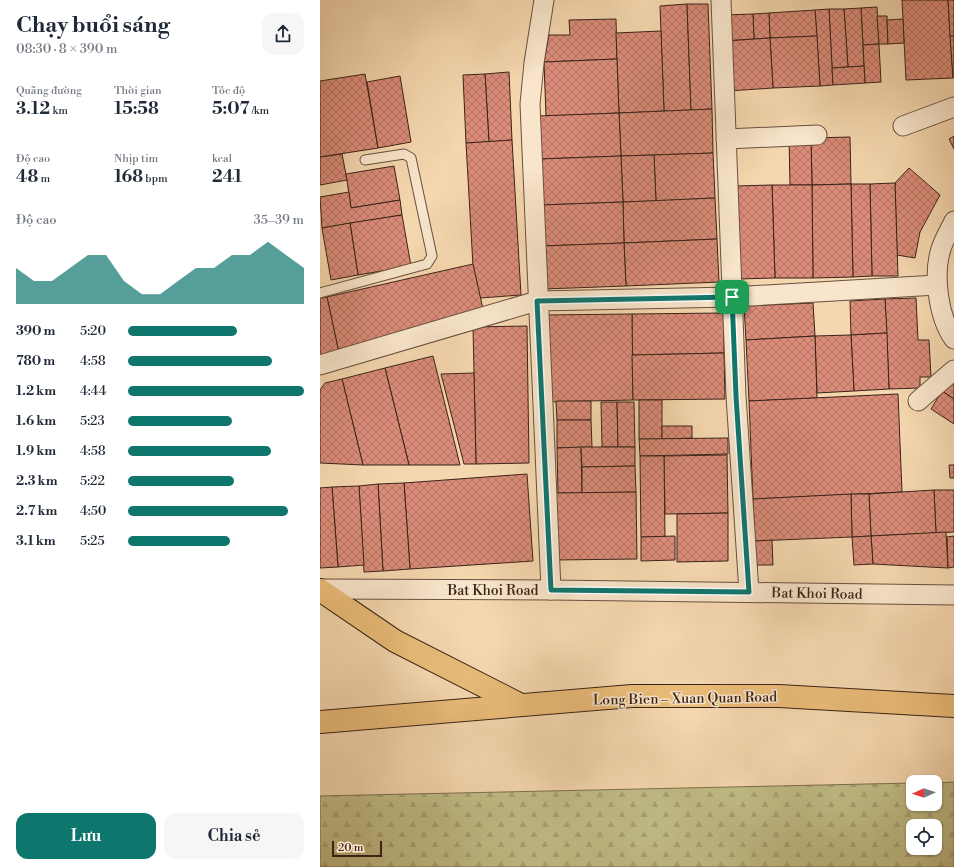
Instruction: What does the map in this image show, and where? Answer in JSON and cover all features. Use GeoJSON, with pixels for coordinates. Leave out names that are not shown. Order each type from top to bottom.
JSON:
{"type":"FeatureCollection","features":[{"type":"Feature","properties":{"kind":"main road"},"geometry":{"type":"LineString","coordinates":[[320,589],[396,641],[521,706]]}},
{"type":"Feature","properties":{"kind":"main road","name":"Long Bien – Xuan Quan Road"},"geometry":{"type":"LineString","coordinates":[[320,722],[632,696],[779,696],[954,706]]}},
{"type":"Feature","properties":{"kind":"street"},"geometry":{"type":"LineString","coordinates":[[544,0],[534,63],[530,104],[537,301],[551,590]]}},
{"type":"Feature","properties":{"kind":"street"},"geometry":{"type":"LineString","coordinates":[[721,0],[736,396],[749,592]]}},
{"type":"Feature","properties":{"kind":"street"},"geometry":{"type":"LineString","coordinates":[[903,126],[954,107]]}},
{"type":"Feature","properties":{"kind":"street"},"geometry":{"type":"LineString","coordinates":[[726,139],[817,135]]}},
{"type":"Feature","properties":{"kind":"street"},"geometry":{"type":"LineString","coordinates":[[954,221],[941,250],[937,285],[942,312],[954,339]]}},
{"type":"Feature","properties":{"kind":"street"},"geometry":{"type":"LineString","coordinates":[[320,365],[537,301],[732,297],[937,285]]}},
{"type":"Feature","properties":{"kind":"street"},"geometry":{"type":"LineString","coordinates":[[918,401],[954,370]]}},
{"type":"Feature","properties":{"kind":"street","name":"Bat Khoi Road"},"geometry":{"type":"LineString","coordinates":[[320,589],[954,595]]}},
{"type":"Feature","properties":{"kind":"lane"},"geometry":{"type":"LineString","coordinates":[[320,293],[427,264],[432,256],[410,158],[404,154],[365,160]]}},
{"type":"Feature","properties":{"kind":"green space"},"geometry":{"type":"Polygon","coordinates":[[[954,782],[954,867],[320,867],[320,796],[906,783],[906,811],[942,811],[942,783],[954,782]]]}},
{"type":"Feature","properties":{"kind":"building"},"geometry":{"type":"Polygon","coordinates":[[[902,0],[948,0],[953,78],[906,80],[902,0]]]}},
{"type":"Feature","properties":{"kind":"building"},"geometry":{"type":"Polygon","coordinates":[[[948,0],[954,0],[954,36],[950,36],[948,0]]]}},
{"type":"Feature","properties":{"kind":"building"},"geometry":{"type":"Polygon","coordinates":[[[687,4],[691,110],[664,111],[660,6],[687,4]]]}},
{"type":"Feature","properties":{"kind":"building"},"geometry":{"type":"Polygon","coordinates":[[[687,4],[708,4],[712,109],[691,110],[687,4]]]}},
{"type":"Feature","properties":{"kind":"building"},"geometry":{"type":"Polygon","coordinates":[[[877,7],[879,44],[863,45],[861,8],[877,7]]]}},
{"type":"Feature","properties":{"kind":"building"},"geometry":{"type":"Polygon","coordinates":[[[861,8],[864,66],[848,67],[844,9],[861,8]]]}},
{"type":"Feature","properties":{"kind":"building"},"geometry":{"type":"Polygon","coordinates":[[[829,9],[844,9],[848,67],[832,68],[829,9]]]}},
{"type":"Feature","properties":{"kind":"building"},"geometry":{"type":"Polygon","coordinates":[[[829,9],[833,85],[820,86],[815,10],[829,9]]]}},
{"type":"Feature","properties":{"kind":"building"},"geometry":{"type":"Polygon","coordinates":[[[815,10],[817,36],[770,38],[769,13],[815,10]]]}},
{"type":"Feature","properties":{"kind":"building"},"geometry":{"type":"Polygon","coordinates":[[[769,13],[770,38],[754,39],[753,14],[769,13]]]}},
{"type":"Feature","properties":{"kind":"building"},"geometry":{"type":"Polygon","coordinates":[[[753,14],[754,39],[725,41],[724,15],[753,14]]]}},
{"type":"Feature","properties":{"kind":"building"},"geometry":{"type":"Polygon","coordinates":[[[877,16],[887,16],[888,44],[879,44],[877,16]]]}},
{"type":"Feature","properties":{"kind":"building"},"geometry":{"type":"Polygon","coordinates":[[[616,19],[617,59],[544,62],[549,35],[570,35],[569,20],[616,19]]]}},
{"type":"Feature","properties":{"kind":"building"},"geometry":{"type":"Polygon","coordinates":[[[903,19],[904,43],[888,44],[887,20],[903,19]]]}},
{"type":"Feature","properties":{"kind":"building"},"geometry":{"type":"Polygon","coordinates":[[[661,31],[664,111],[619,113],[616,33],[661,31]]]}},
{"type":"Feature","properties":{"kind":"building"},"geometry":{"type":"Polygon","coordinates":[[[817,36],[820,86],[773,88],[770,38],[817,36]]]}},
{"type":"Feature","properties":{"kind":"building"},"geometry":{"type":"Polygon","coordinates":[[[950,36],[954,36],[953,78],[950,36]]]}},
{"type":"Feature","properties":{"kind":"building"},"geometry":{"type":"Polygon","coordinates":[[[770,38],[773,88],[728,91],[725,41],[770,38]]]}},
{"type":"Feature","properties":{"kind":"building"},"geometry":{"type":"Polygon","coordinates":[[[879,44],[881,82],[865,83],[863,45],[879,44]]]}},
{"type":"Feature","properties":{"kind":"building"},"geometry":{"type":"Polygon","coordinates":[[[617,59],[619,113],[546,116],[544,62],[617,59]]]}},
{"type":"Feature","properties":{"kind":"building"},"geometry":{"type":"Polygon","coordinates":[[[864,66],[865,83],[833,85],[832,68],[864,66]]]}},
{"type":"Feature","properties":{"kind":"building"},"geometry":{"type":"Polygon","coordinates":[[[509,72],[512,140],[489,142],[485,74],[509,72]]]}},
{"type":"Feature","properties":{"kind":"building"},"geometry":{"type":"Polygon","coordinates":[[[365,74],[378,148],[320,157],[320,81],[365,74]]]}},
{"type":"Feature","properties":{"kind":"building"},"geometry":{"type":"Polygon","coordinates":[[[485,74],[489,142],[466,143],[463,75],[485,74]]]}},
{"type":"Feature","properties":{"kind":"building"},"geometry":{"type":"Polygon","coordinates":[[[400,76],[411,142],[378,148],[367,82],[400,76]]]}},
{"type":"Feature","properties":{"kind":"building"},"geometry":{"type":"Polygon","coordinates":[[[712,109],[713,153],[621,156],[619,113],[712,109]]]}},
{"type":"Feature","properties":{"kind":"building"},"geometry":{"type":"Polygon","coordinates":[[[619,113],[621,156],[539,159],[537,116],[619,113]]]}},
{"type":"Feature","properties":{"kind":"building"},"geometry":{"type":"Polygon","coordinates":[[[954,136],[954,149],[949,139],[954,136]]]}},
{"type":"Feature","properties":{"kind":"building"},"geometry":{"type":"Polygon","coordinates":[[[850,137],[851,184],[812,185],[811,138],[850,137]]]}},
{"type":"Feature","properties":{"kind":"building"},"geometry":{"type":"Polygon","coordinates":[[[789,138],[811,138],[812,185],[790,185],[789,138]]]}},
{"type":"Feature","properties":{"kind":"building"},"geometry":{"type":"Polygon","coordinates":[[[512,140],[521,295],[480,298],[473,266],[466,143],[512,140]]]}},
{"type":"Feature","properties":{"kind":"building"},"geometry":{"type":"Polygon","coordinates":[[[713,153],[715,198],[656,201],[654,155],[713,153]]]}},
{"type":"Feature","properties":{"kind":"building"},"geometry":{"type":"Polygon","coordinates":[[[342,154],[347,180],[320,185],[320,157],[342,154]]]}},
{"type":"Feature","properties":{"kind":"building"},"geometry":{"type":"Polygon","coordinates":[[[654,155],[656,201],[623,202],[621,156],[654,155]]]}},
{"type":"Feature","properties":{"kind":"building"},"geometry":{"type":"Polygon","coordinates":[[[621,156],[623,202],[541,205],[539,159],[621,156]]]}},
{"type":"Feature","properties":{"kind":"building"},"geometry":{"type":"Polygon","coordinates":[[[394,166],[400,200],[351,208],[346,174],[394,166]]]}},
{"type":"Feature","properties":{"kind":"building"},"geometry":{"type":"Polygon","coordinates":[[[909,168],[940,195],[920,232],[915,258],[897,255],[895,183],[909,168]]]}},
{"type":"Feature","properties":{"kind":"building"},"geometry":{"type":"Polygon","coordinates":[[[895,183],[898,276],[872,276],[870,184],[895,183]]]}},
{"type":"Feature","properties":{"kind":"building"},"geometry":{"type":"Polygon","coordinates":[[[851,184],[870,184],[872,276],[853,277],[851,184]]]}},
{"type":"Feature","properties":{"kind":"building"},"geometry":{"type":"Polygon","coordinates":[[[851,184],[853,277],[813,278],[812,185],[851,184]]]}},
{"type":"Feature","properties":{"kind":"building"},"geometry":{"type":"Polygon","coordinates":[[[772,185],[812,185],[813,278],[775,278],[772,185]]]}},
{"type":"Feature","properties":{"kind":"building"},"geometry":{"type":"Polygon","coordinates":[[[772,185],[775,278],[738,279],[736,186],[772,185]]]}},
{"type":"Feature","properties":{"kind":"building"},"geometry":{"type":"Polygon","coordinates":[[[349,192],[351,208],[400,200],[402,215],[322,228],[320,197],[349,192]]]}},
{"type":"Feature","properties":{"kind":"building"},"geometry":{"type":"Polygon","coordinates":[[[715,198],[717,239],[624,243],[623,202],[715,198]]]}},
{"type":"Feature","properties":{"kind":"building"},"geometry":{"type":"Polygon","coordinates":[[[623,202],[624,243],[542,246],[541,205],[623,202]]]}},
{"type":"Feature","properties":{"kind":"building"},"geometry":{"type":"Polygon","coordinates":[[[402,215],[411,266],[358,275],[350,223],[402,215]]]}},
{"type":"Feature","properties":{"kind":"building"},"geometry":{"type":"Polygon","coordinates":[[[350,223],[358,275],[331,280],[322,228],[350,223]]]}},
{"type":"Feature","properties":{"kind":"building"},"geometry":{"type":"Polygon","coordinates":[[[717,239],[719,282],[626,286],[624,243],[717,239]]]}},
{"type":"Feature","properties":{"kind":"building"},"geometry":{"type":"Polygon","coordinates":[[[624,243],[626,286],[544,289],[542,246],[624,243]]]}},
{"type":"Feature","properties":{"kind":"building"},"geometry":{"type":"Polygon","coordinates":[[[473,264],[483,309],[339,353],[327,297],[473,264]]]}},
{"type":"Feature","properties":{"kind":"building"},"geometry":{"type":"Polygon","coordinates":[[[327,297],[339,353],[320,358],[320,298],[327,297]]]}},
{"type":"Feature","properties":{"kind":"building"},"geometry":{"type":"Polygon","coordinates":[[[916,298],[918,340],[929,340],[931,377],[920,377],[920,388],[889,389],[885,299],[916,298]]]}},
{"type":"Feature","properties":{"kind":"building"},"geometry":{"type":"Polygon","coordinates":[[[885,299],[887,333],[851,335],[850,301],[885,299]]]}},
{"type":"Feature","properties":{"kind":"building"},"geometry":{"type":"Polygon","coordinates":[[[813,303],[815,336],[746,340],[744,306],[813,303]]]}},
{"type":"Feature","properties":{"kind":"building"},"geometry":{"type":"Polygon","coordinates":[[[724,313],[724,353],[632,355],[632,314],[724,313]]]}},
{"type":"Feature","properties":{"kind":"building"},"geometry":{"type":"Polygon","coordinates":[[[632,314],[633,400],[545,402],[544,315],[632,314]]]}},
{"type":"Feature","properties":{"kind":"building"},"geometry":{"type":"Polygon","coordinates":[[[527,326],[529,463],[476,464],[473,327],[527,326]]]}},
{"type":"Feature","properties":{"kind":"building"},"geometry":{"type":"Polygon","coordinates":[[[887,333],[889,389],[854,391],[851,335],[887,333]]]}},
{"type":"Feature","properties":{"kind":"building"},"geometry":{"type":"Polygon","coordinates":[[[851,335],[854,391],[817,393],[815,336],[851,335]]]}},
{"type":"Feature","properties":{"kind":"building"},"geometry":{"type":"Polygon","coordinates":[[[815,336],[817,398],[749,401],[746,340],[815,336]]]}},
{"type":"Feature","properties":{"kind":"building"},"geometry":{"type":"Polygon","coordinates":[[[724,353],[725,399],[633,400],[632,355],[724,353]]]}},
{"type":"Feature","properties":{"kind":"building"},"geometry":{"type":"Polygon","coordinates":[[[433,356],[460,465],[409,465],[385,368],[433,356]]]}},
{"type":"Feature","properties":{"kind":"building"},"geometry":{"type":"Polygon","coordinates":[[[385,368],[409,465],[363,465],[342,379],[385,368]]]}},
{"type":"Feature","properties":{"kind":"building"},"geometry":{"type":"Polygon","coordinates":[[[474,373],[476,464],[464,464],[441,374],[474,373]]]}},
{"type":"Feature","properties":{"kind":"building"},"geometry":{"type":"Polygon","coordinates":[[[954,378],[954,399],[942,391],[954,378]]]}},
{"type":"Feature","properties":{"kind":"building"},"geometry":{"type":"Polygon","coordinates":[[[342,379],[363,465],[320,463],[320,390],[325,383],[342,379]]]}},
{"type":"Feature","properties":{"kind":"building"},"geometry":{"type":"Polygon","coordinates":[[[942,391],[954,399],[954,424],[931,409],[942,391]]]}},
{"type":"Feature","properties":{"kind":"building"},"geometry":{"type":"Polygon","coordinates":[[[898,394],[902,492],[753,499],[749,401],[898,394]]]}},
{"type":"Feature","properties":{"kind":"building"},"geometry":{"type":"Polygon","coordinates":[[[639,400],[662,400],[662,439],[639,439],[639,400]]]}},
{"type":"Feature","properties":{"kind":"building"},"geometry":{"type":"Polygon","coordinates":[[[556,401],[591,401],[591,420],[557,420],[556,401]]]}},
{"type":"Feature","properties":{"kind":"building"},"geometry":{"type":"Polygon","coordinates":[[[601,402],[617,402],[618,447],[602,447],[601,402]]]}},
{"type":"Feature","properties":{"kind":"building"},"geometry":{"type":"Polygon","coordinates":[[[617,402],[634,402],[635,447],[618,447],[617,402]]]}},
{"type":"Feature","properties":{"kind":"building"},"geometry":{"type":"Polygon","coordinates":[[[557,420],[591,420],[592,447],[557,448],[557,420]]]}},
{"type":"Feature","properties":{"kind":"building"},"geometry":{"type":"Polygon","coordinates":[[[662,426],[692,426],[692,438],[662,439],[662,426]]]}},
{"type":"Feature","properties":{"kind":"building"},"geometry":{"type":"Polygon","coordinates":[[[728,438],[728,454],[640,456],[639,439],[728,438]]]}},
{"type":"Feature","properties":{"kind":"building"},"geometry":{"type":"Polygon","coordinates":[[[581,447],[582,493],[558,493],[557,448],[581,447]]]}},
{"type":"Feature","properties":{"kind":"building"},"geometry":{"type":"Polygon","coordinates":[[[581,447],[635,447],[635,466],[582,467],[581,447]]]}},
{"type":"Feature","properties":{"kind":"building"},"geometry":{"type":"Polygon","coordinates":[[[727,455],[728,513],[665,514],[664,456],[727,455]]]}},
{"type":"Feature","properties":{"kind":"building"},"geometry":{"type":"Polygon","coordinates":[[[640,456],[664,456],[665,537],[641,537],[640,456]]]}},
{"type":"Feature","properties":{"kind":"building"},"geometry":{"type":"Polygon","coordinates":[[[949,465],[954,465],[954,478],[950,478],[949,465]]]}},
{"type":"Feature","properties":{"kind":"building"},"geometry":{"type":"Polygon","coordinates":[[[635,466],[636,492],[582,493],[582,467],[635,466]]]}},
{"type":"Feature","properties":{"kind":"building"},"geometry":{"type":"Polygon","coordinates":[[[527,474],[533,561],[410,569],[404,483],[527,474]]]}},
{"type":"Feature","properties":{"kind":"building"},"geometry":{"type":"Polygon","coordinates":[[[404,483],[410,569],[383,571],[378,484],[404,483]]]}},
{"type":"Feature","properties":{"kind":"building"},"geometry":{"type":"Polygon","coordinates":[[[378,484],[383,571],[364,572],[359,486],[378,484]]]}},
{"type":"Feature","properties":{"kind":"building"},"geometry":{"type":"Polygon","coordinates":[[[359,486],[364,565],[338,567],[332,487],[359,486]]]}},
{"type":"Feature","properties":{"kind":"building"},"geometry":{"type":"Polygon","coordinates":[[[332,487],[338,567],[320,568],[320,488],[332,487]]]}},
{"type":"Feature","properties":{"kind":"building"},"geometry":{"type":"Polygon","coordinates":[[[934,490],[954,490],[954,532],[936,533],[934,490]]]}},
{"type":"Feature","properties":{"kind":"building"},"geometry":{"type":"Polygon","coordinates":[[[934,490],[936,533],[871,536],[869,494],[934,490]]]}},
{"type":"Feature","properties":{"kind":"building"},"geometry":{"type":"Polygon","coordinates":[[[636,492],[637,559],[555,560],[554,493],[636,492]]]}},
{"type":"Feature","properties":{"kind":"building"},"geometry":{"type":"Polygon","coordinates":[[[851,494],[869,494],[871,536],[852,537],[851,494]]]}},
{"type":"Feature","properties":{"kind":"building"},"geometry":{"type":"Polygon","coordinates":[[[851,494],[852,537],[755,541],[753,499],[851,494]]]}},
{"type":"Feature","properties":{"kind":"building"},"geometry":{"type":"Polygon","coordinates":[[[728,513],[728,561],[677,562],[677,514],[728,513]]]}},
{"type":"Feature","properties":{"kind":"building"},"geometry":{"type":"Polygon","coordinates":[[[946,532],[948,568],[873,564],[871,536],[946,532]]]}},
{"type":"Feature","properties":{"kind":"building"},"geometry":{"type":"Polygon","coordinates":[[[675,536],[675,560],[641,561],[641,537],[675,536]]]}},
{"type":"Feature","properties":{"kind":"building"},"geometry":{"type":"Polygon","coordinates":[[[871,536],[873,564],[854,565],[852,537],[871,536]]]}},
{"type":"Feature","properties":{"kind":"building"},"geometry":{"type":"Polygon","coordinates":[[[954,536],[954,567],[948,568],[947,537],[954,536]]]}},
{"type":"Feature","properties":{"kind":"building"},"geometry":{"type":"Polygon","coordinates":[[[772,540],[773,565],[756,565],[755,541],[772,540]]]}},
{"type":"Feature","properties":{"kind":"route"},"geometry":{"type":"LineString","coordinates":[[732,297],[736,396],[749,592],[551,590],[537,301],[732,297]]}}]}
